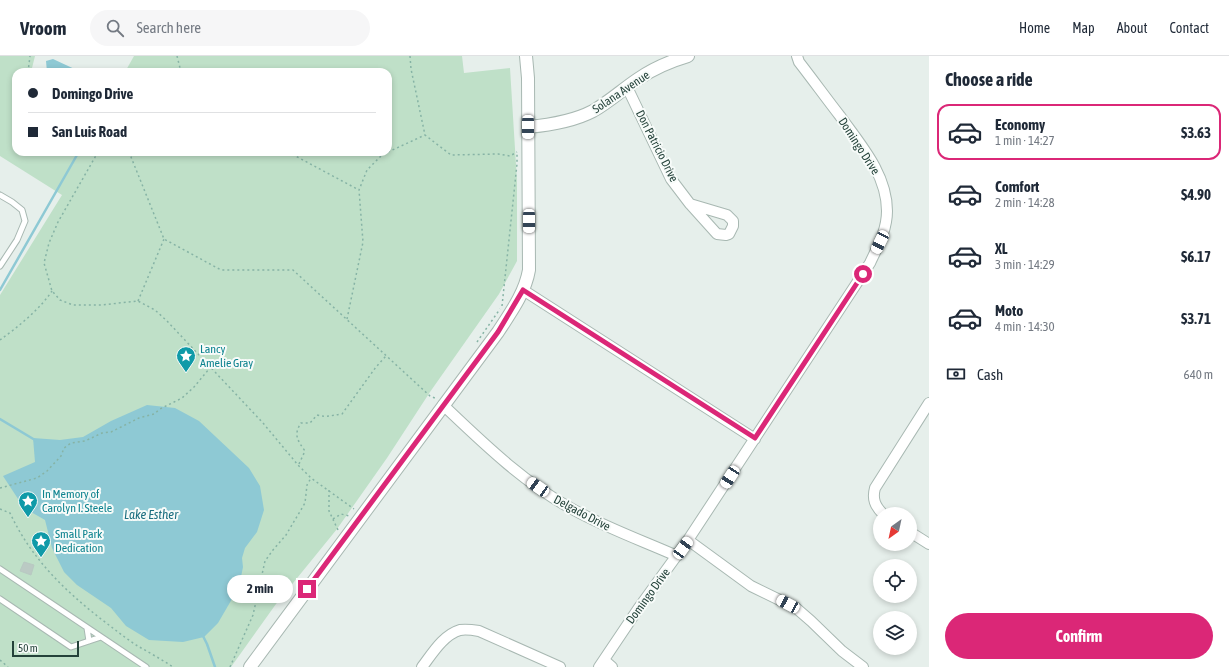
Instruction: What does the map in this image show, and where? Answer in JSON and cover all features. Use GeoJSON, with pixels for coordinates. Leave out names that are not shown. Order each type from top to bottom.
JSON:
{"type":"FeatureCollection","features":[{"type":"Feature","properties":{"kind":"street"},"geometry":{"type":"LineString","coordinates":[[250,667],[362,515],[440,402],[498,332],[523,290],[529,270],[526,56]]}},
{"type":"Feature","properties":{"kind":"street","name":"Solana Avenue"},"geometry":{"type":"LineString","coordinates":[[528,127],[541,126],[569,120],[586,114],[595,110],[657,68],[688,56]]}},
{"type":"Feature","properties":{"kind":"street","name":"Domingo Drive"},"geometry":{"type":"LineString","coordinates":[[602,663],[638,609],[688,540],[870,263],[885,228],[887,211],[886,195],[874,166],[859,142],[799,62],[797,56]]}},
{"type":"Feature","properties":{"kind":"street","name":"Don Patricio Drive"},"geometry":{"type":"LineString","coordinates":[[628,87],[671,178],[690,204]]}},
{"type":"Feature","properties":{"kind":"street"},"geometry":{"type":"LineString","coordinates":[[523,290],[755,438]]}},
{"type":"Feature","properties":{"kind":"street","name":"Delgado Drive"},"geometry":{"type":"LineString","coordinates":[[440,402],[500,458],[526,479],[550,495],[574,510],[600,523],[677,556]]}},
{"type":"Feature","properties":{"kind":"street"},"geometry":{"type":"LineString","coordinates":[[877,507],[874,501],[875,488],[878,482],[929,404]]}},
{"type":"Feature","properties":{"kind":"street"},"geometry":{"type":"LineString","coordinates":[[917,536],[929,544]]}},
{"type":"Feature","properties":{"kind":"street"},"geometry":{"type":"LineString","coordinates":[[688,540],[751,586],[796,608],[842,651],[863,667]]}},
{"type":"Feature","properties":{"kind":"street"},"geometry":{"type":"LineString","coordinates":[[422,667],[444,641],[453,633],[461,630],[479,631],[560,667]]}},
{"type":"Feature","properties":{"kind":"street"},"geometry":{"type":"LineString","coordinates":[[602,663],[612,667]]}},
{"type":"Feature","properties":{"kind":"lane"},"geometry":{"type":"LineString","coordinates":[[0,195],[22,210],[25,221],[17,240],[0,266]]}},
{"type":"Feature","properties":{"kind":"lane"},"geometry":{"type":"LineString","coordinates":[[0,569],[146,667]]}},
{"type":"Feature","properties":{"kind":"lane"},"geometry":{"type":"LineString","coordinates":[[0,599],[71,647],[101,637]]}},
{"type":"Feature","properties":{"kind":"lane"},"geometry":{"type":"LineString","coordinates":[[87,628],[89,641]]}},
{"type":"Feature","properties":{"kind":"path"},"geometry":{"type":"LineString","coordinates":[[28,68],[30,56]]}},
{"type":"Feature","properties":{"kind":"path"},"geometry":{"type":"LineString","coordinates":[[177,56],[180,68]]}},
{"type":"Feature","properties":{"kind":"path"},"geometry":{"type":"LineString","coordinates":[[410,56],[411,69],[425,135],[451,155],[498,154],[510,156],[517,152]]}},
{"type":"Feature","properties":{"kind":"path"},"geometry":{"type":"LineString","coordinates":[[392,150],[425,135]]}},
{"type":"Feature","properties":{"kind":"path"},"geometry":{"type":"LineString","coordinates":[[476,343],[502,306],[517,152],[520,146]]}},
{"type":"Feature","properties":{"kind":"path"},"geometry":{"type":"LineString","coordinates":[[96,156],[58,222],[49,243],[44,263],[52,290],[60,300],[73,305],[101,305],[138,301],[154,310],[167,321],[311,478],[362,515]]}},
{"type":"Feature","properties":{"kind":"path"},"geometry":{"type":"LineString","coordinates":[[131,156],[164,239],[221,270],[293,270],[430,396],[440,402]]}},
{"type":"Feature","properties":{"kind":"path"},"geometry":{"type":"LineString","coordinates":[[295,156],[359,190]]}},
{"type":"Feature","properties":{"kind":"path"},"geometry":{"type":"LineString","coordinates":[[347,319],[363,242],[359,190],[367,170],[381,156]]}},
{"type":"Feature","properties":{"kind":"path"},"geometry":{"type":"LineString","coordinates":[[138,301],[164,239]]}},
{"type":"Feature","properties":{"kind":"path"},"geometry":{"type":"LineString","coordinates":[[0,340],[17,328],[45,300],[52,290]]}},
{"type":"Feature","properties":{"kind":"path"},"geometry":{"type":"LineString","coordinates":[[298,465],[305,451],[297,438],[297,429],[301,423],[310,423],[317,415],[326,418],[342,414],[376,367],[386,356]]}},
{"type":"Feature","properties":{"kind":"path"},"geometry":{"type":"LineString","coordinates":[[0,488],[37,478],[48,471],[62,453],[64,448],[71,442],[85,441],[102,433],[111,432],[139,418],[154,414],[160,409],[182,398],[194,387],[210,368]]}},
{"type":"Feature","properties":{"kind":"path"},"geometry":{"type":"LineString","coordinates":[[230,667],[253,615],[265,561],[286,536],[305,503],[307,485],[311,478]]}},
{"type":"Feature","properties":{"kind":"path"},"geometry":{"type":"LineString","coordinates":[[329,490],[329,511],[339,533],[343,528]]}},
{"type":"Feature","properties":{"kind":"path"},"geometry":{"type":"LineString","coordinates":[[0,509],[10,513],[17,528],[36,556],[51,575],[77,600],[135,644],[173,667]]}},
{"type":"Feature","properties":{"kind":"path"},"geometry":{"type":"LineString","coordinates":[[333,519],[341,514],[351,516],[347,522]]}},
{"type":"Feature","properties":{"kind":"path"},"geometry":{"type":"LineString","coordinates":[[0,660],[8,667]]}},
{"type":"Feature","properties":{"kind":"green space"},"geometry":{"type":"Polygon","coordinates":[[[0,56],[35,56],[32,68],[12,68],[12,156],[392,156],[392,68],[127,68],[134,56],[462,56],[464,73],[510,68],[517,181],[517,261],[499,294],[337,529],[276,604],[231,667],[0,667],[0,295],[62,195],[0,156],[0,56]]]}},
{"type":"Feature","properties":{"kind":"water"},"geometry":{"type":"Polygon","coordinates":[[[53,59],[72,68],[47,68],[46,61],[53,59]]]}},
{"type":"Feature","properties":{"kind":"water","name":"Lake Esther"},"geometry":{"type":"Polygon","coordinates":[[[147,405],[175,408],[199,421],[249,468],[260,486],[264,510],[257,532],[245,548],[242,558],[243,567],[239,587],[218,623],[204,637],[183,642],[149,640],[126,626],[111,608],[77,585],[64,572],[52,548],[45,520],[24,508],[3,476],[35,462],[33,438],[60,440],[83,437],[111,421],[147,405]]]}},
{"type":"Feature","properties":{"kind":"building"},"geometry":{"type":"Polygon","coordinates":[[[24,562],[34,565],[31,575],[20,571],[24,562]]]}},
{"type":"Feature","properties":{"kind":"waterway"},"geometry":{"type":"LineString","coordinates":[[0,290],[76,156]]}},
{"type":"Feature","properties":{"kind":"waterway"},"geometry":{"type":"LineString","coordinates":[[0,419],[35,440]]}},
{"type":"Feature","properties":{"kind":"waterway"},"geometry":{"type":"LineString","coordinates":[[202,634],[215,667]]}},
{"type":"Feature","properties":{"kind":"place","name":"Lancy Amelie Gray"},"geometry":{"type":"Point","coordinates":[186,373]}},
{"type":"Feature","properties":{"kind":"place","name":"In Memory of Carolyn I. Steele"},"geometry":{"type":"Point","coordinates":[28,518]}},
{"type":"Feature","properties":{"kind":"place","name":"Small Park Dedication"},"geometry":{"type":"Point","coordinates":[41,558]}},
{"type":"Feature","properties":{"kind":"route"},"geometry":{"type":"LineString","coordinates":[[307,589],[498,332],[523,290],[755,438],[787,392],[863,274]]}}]}
